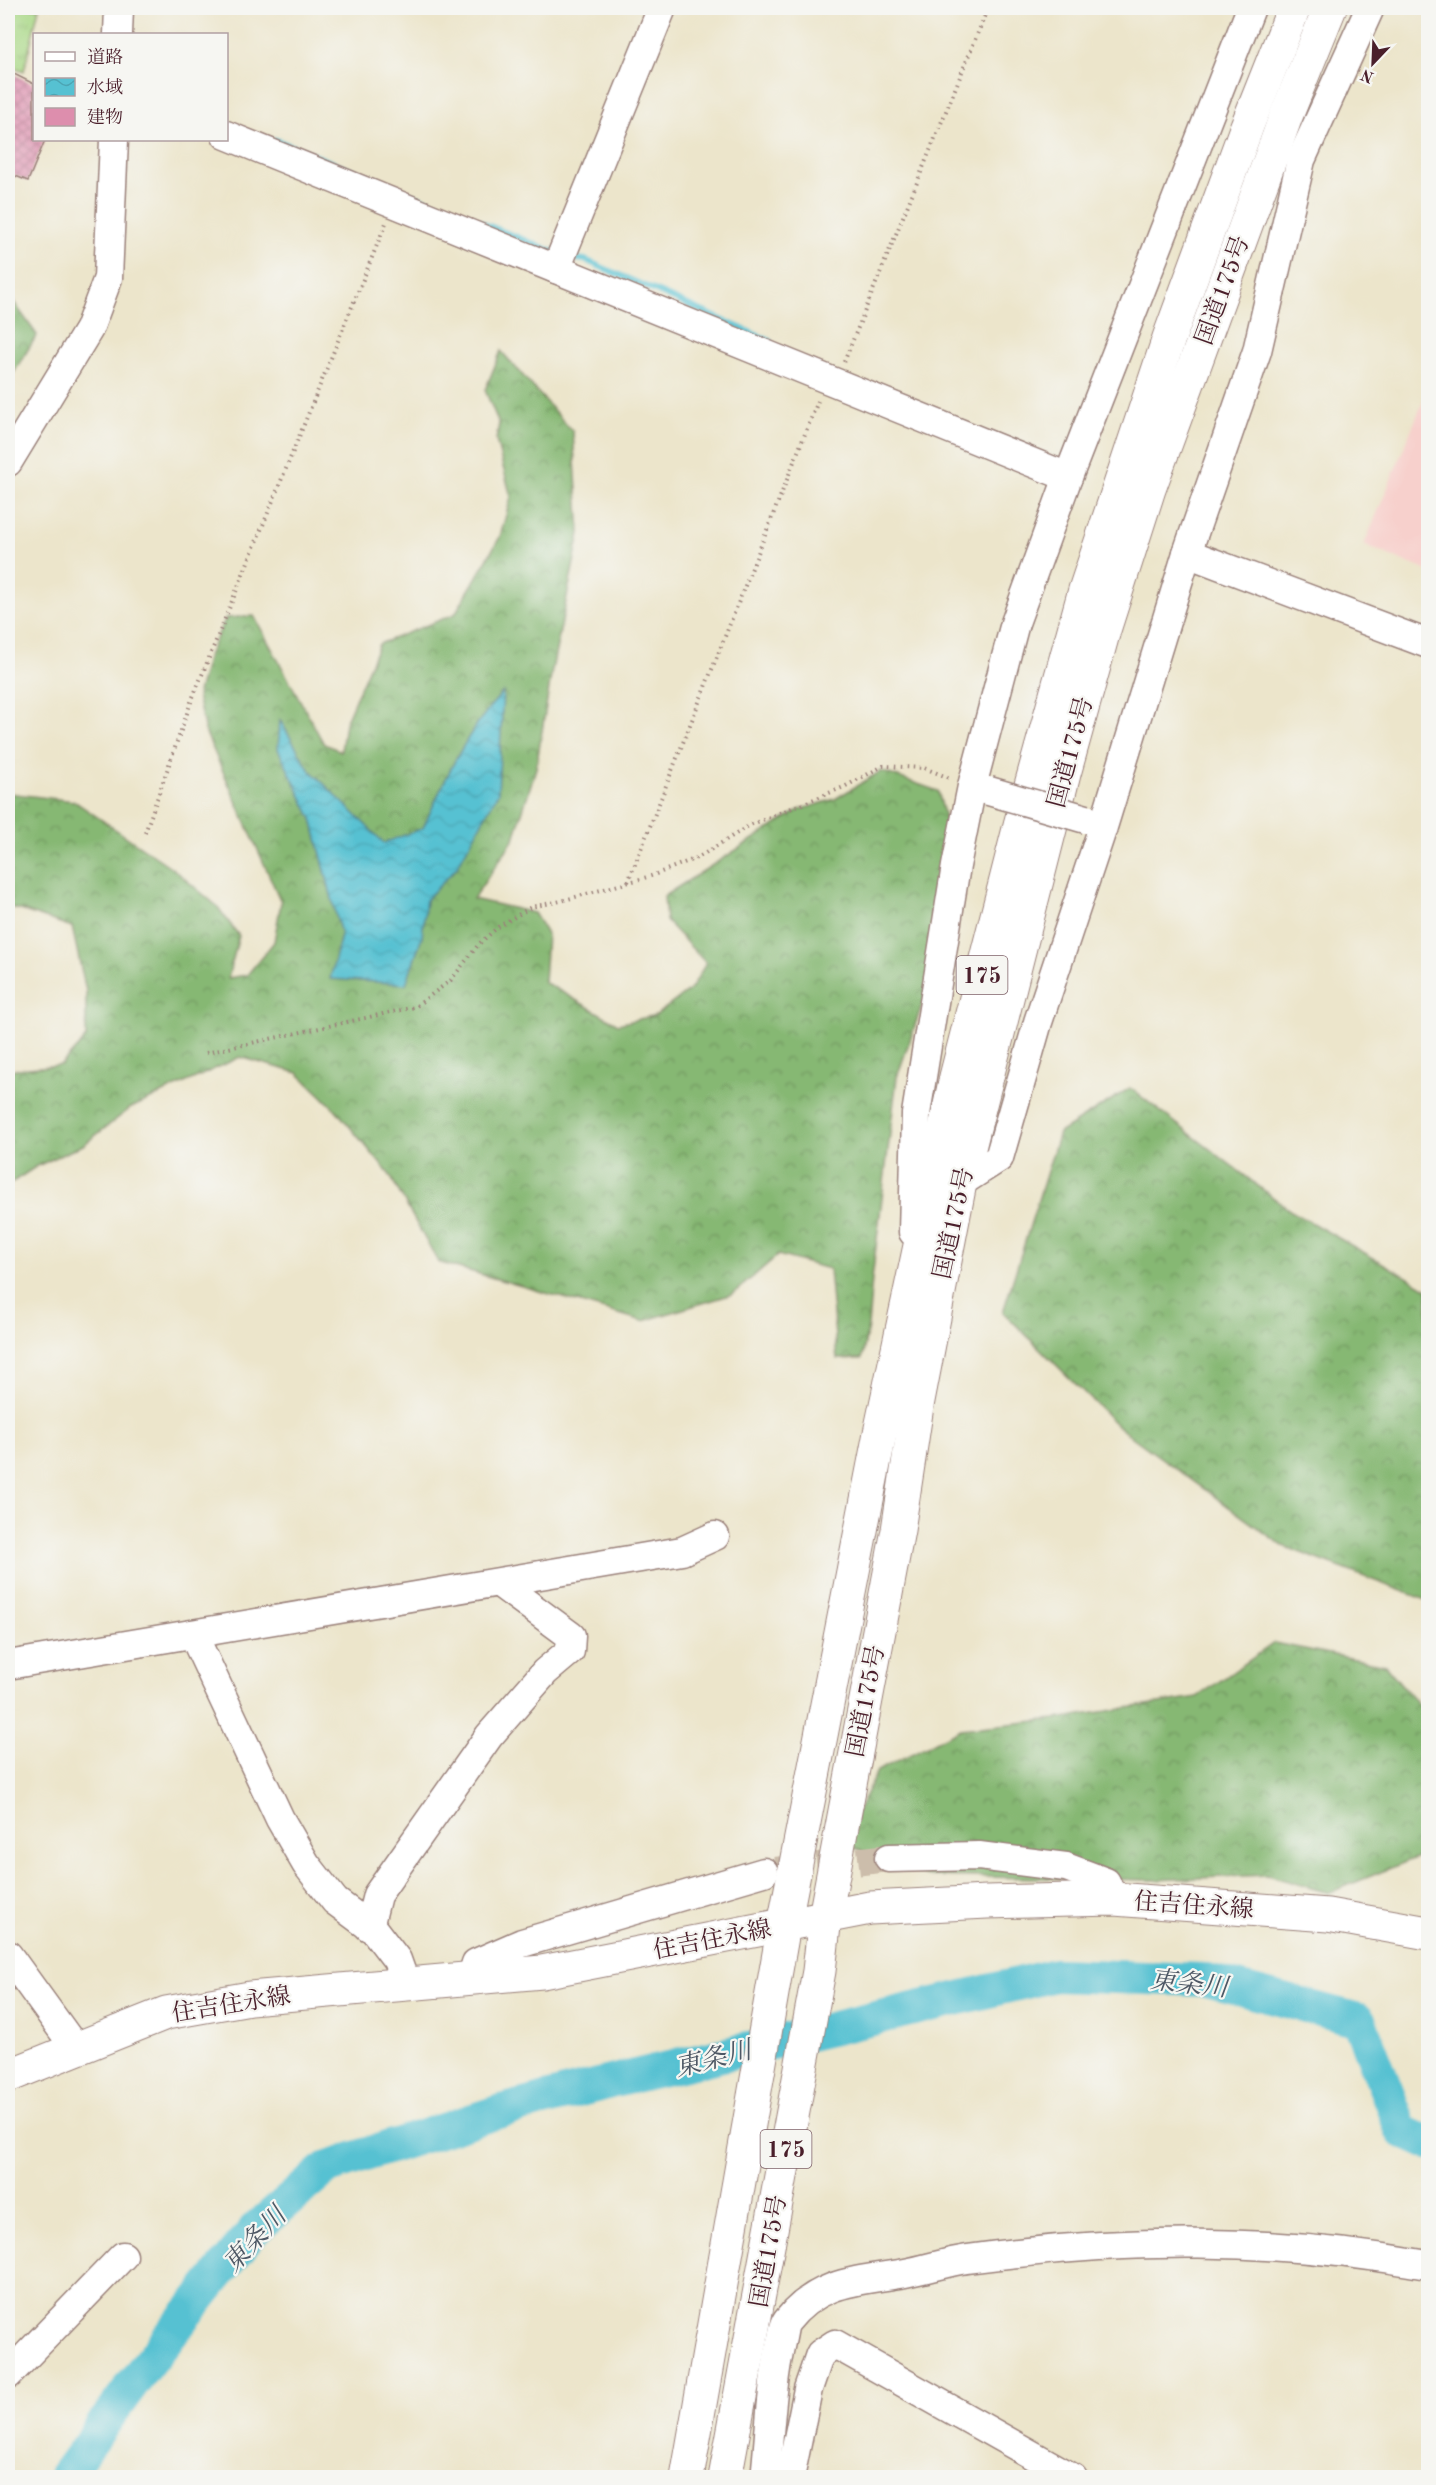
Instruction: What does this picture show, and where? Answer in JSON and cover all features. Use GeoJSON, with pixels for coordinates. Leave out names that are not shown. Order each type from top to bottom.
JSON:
{"type":"FeatureCollection","features":[{"type":"Feature","properties":{"kind":"main road","name":"国道175号"},"geometry":{"type":"LineString","coordinates":[[687,2478],[784,1925],[880,1433],[912,1293],[956,1077],[1020,825],[1085,590],[1169,338],[1247,126],[1294,8]]}},
{"type":"Feature","properties":{"kind":"main road","name":"国道175号"},"geometry":{"type":"LineString","coordinates":[[725,2478],[819,1971],[825,1917],[898,1530],[917,1406],[960,1183],[1064,774],[1114,598],[1149,489],[1286,116],[1330,8]]}},
{"type":"Feature","properties":{"kind":"main road","name":"住吉住永線"},"geometry":{"type":"LineString","coordinates":[[8,2076],[166,2013],[250,1998],[542,1972],[870,1908],[1114,1899],[1328,1916],[1428,1933]]}},
{"type":"Feature","properties":{"kind":"street"},"geometry":{"type":"LineString","coordinates":[[118,33],[119,8]]}},
{"type":"Feature","properties":{"kind":"street"},"geometry":{"type":"LineString","coordinates":[[556,268],[662,8]]}},
{"type":"Feature","properties":{"kind":"street"},"geometry":{"type":"LineString","coordinates":[[912,1293],[916,1114],[956,866],[981,789],[1015,623],[1068,477],[1251,8]]}},
{"type":"Feature","properties":{"kind":"street"},"geometry":{"type":"LineString","coordinates":[[960,1183],[999,1158],[1095,823],[1257,351],[1301,160],[1370,8]]}},
{"type":"Feature","properties":{"kind":"street"},"geometry":{"type":"LineString","coordinates":[[228,136],[1068,477]]}},
{"type":"Feature","properties":{"kind":"street"},"geometry":{"type":"LineString","coordinates":[[8,462],[88,329],[108,278],[114,141]]}},
{"type":"Feature","properties":{"kind":"street"},"geometry":{"type":"LineString","coordinates":[[1187,553],[1428,644]]}},
{"type":"Feature","properties":{"kind":"street"},"geometry":{"type":"LineString","coordinates":[[981,789],[1095,823]]}},
{"type":"Feature","properties":{"kind":"street"},"geometry":{"type":"LineString","coordinates":[[8,1665],[682,1551],[715,1536]]}},
{"type":"Feature","properties":{"kind":"street"},"geometry":{"type":"LineString","coordinates":[[369,1927],[377,1895],[489,1736],[545,1672],[570,1652],[571,1636],[498,1583]]}},
{"type":"Feature","properties":{"kind":"street"},"geometry":{"type":"LineString","coordinates":[[193,1634],[280,1819],[301,1855],[335,1901],[369,1927],[397,1960],[406,1985]]}},
{"type":"Feature","properties":{"kind":"street"},"geometry":{"type":"LineString","coordinates":[[889,1858],[979,1856],[1066,1867],[1106,1882],[1114,1899]]}},
{"type":"Feature","properties":{"kind":"street"},"geometry":{"type":"LineString","coordinates":[[471,1979],[476,1962],[522,1943],[764,1872]]}},
{"type":"Feature","properties":{"kind":"street"},"geometry":{"type":"LineString","coordinates":[[8,1955],[76,2049]]}},
{"type":"Feature","properties":{"kind":"street"},"geometry":{"type":"LineString","coordinates":[[765,2478],[775,2369],[786,2322],[816,2294],[853,2280],[905,2273],[965,2260],[1111,2244],[1208,2242],[1272,2245],[1371,2254],[1428,2265]]}},
{"type":"Feature","properties":{"kind":"street"},"geometry":{"type":"LineString","coordinates":[[8,2375],[123,2256]]}},
{"type":"Feature","properties":{"kind":"street"},"geometry":{"type":"LineString","coordinates":[[790,2478],[808,2389],[820,2354],[835,2344],[1073,2478]]}},
{"type":"Feature","properties":{"kind":"path"},"geometry":{"type":"LineString","coordinates":[[628,882],[831,380],[988,8]]}},
{"type":"Feature","properties":{"kind":"path"},"geometry":{"type":"LineString","coordinates":[[145,833],[191,702],[394,203]]}},
{"type":"Feature","properties":{"kind":"path"},"geometry":{"type":"LineString","coordinates":[[206,1053],[415,1007],[451,980],[479,944],[498,927],[531,907],[651,876],[699,857],[750,825],[844,787],[883,766],[924,768],[981,789]]}},
{"type":"Feature","properties":{"kind":"shaded area"},"geometry":{"type":"Polygon","coordinates":[[[1428,389],[1428,571],[1364,545],[1428,389]]]}},
{"type":"Feature","properties":{"kind":"green space"},"geometry":{"type":"Polygon","coordinates":[[[8,8],[39,8],[24,71],[8,65],[8,8]]]}},
{"type":"Feature","properties":{"kind":"green space"},"geometry":{"type":"Polygon","coordinates":[[[8,294],[37,335],[8,382],[8,294]]]}},
{"type":"Feature","properties":{"kind":"green space"},"geometry":{"type":"Polygon","coordinates":[[[501,351],[573,432],[580,533],[552,670],[536,768],[514,839],[473,899],[534,913],[547,934],[544,982],[618,1024],[656,1015],[691,989],[706,963],[666,921],[664,896],[799,810],[835,799],[881,771],[938,791],[951,841],[934,971],[897,1077],[868,1326],[862,1359],[837,1359],[829,1269],[778,1255],[733,1294],[643,1321],[438,1262],[389,1174],[336,1110],[298,1073],[240,1057],[131,1108],[83,1145],[37,1166],[8,1185],[8,1070],[61,1065],[86,1038],[86,991],[72,927],[8,907],[8,793],[74,801],[172,868],[217,906],[239,936],[228,978],[247,975],[274,942],[281,902],[205,731],[197,696],[208,656],[226,618],[254,616],[324,744],[341,751],[345,723],[379,644],[455,614],[500,537],[511,497],[496,440],[499,424],[485,390],[501,351]]]}},
{"type":"Feature","properties":{"kind":"green space"},"geometry":{"type":"Polygon","coordinates":[[[1130,1088],[1291,1211],[1428,1289],[1428,1601],[1283,1546],[1121,1429],[1003,1312],[1059,1133],[1130,1088]]]}},
{"type":"Feature","properties":{"kind":"green space"},"geometry":{"type":"Polygon","coordinates":[[[1274,1643],[1385,1665],[1428,1716],[1428,1853],[1329,1893],[1267,1875],[1153,1880],[927,1876],[842,1843],[877,1771],[961,1729],[1056,1719],[1197,1697],[1274,1643]]]}},
{"type":"Feature","properties":{"kind":"water"},"geometry":{"type":"Polygon","coordinates":[[[503,692],[498,793],[457,867],[426,900],[422,937],[406,984],[330,979],[341,935],[312,819],[278,749],[280,720],[309,769],[384,843],[423,828],[467,739],[503,692]]]}},
{"type":"Feature","properties":{"kind":"building"},"geometry":{"type":"Polygon","coordinates":[[[8,71],[33,84],[33,141],[45,141],[28,181],[8,173],[8,71]]]}},
{"type":"Feature","properties":{"kind":"waterway"},"geometry":{"type":"LineString","coordinates":[[276,140],[554,252]]}},
{"type":"Feature","properties":{"kind":"waterway"},"geometry":{"type":"LineString","coordinates":[[569,258],[585,260],[770,341]]}},
{"type":"Feature","properties":{"kind":"waterway","name":"東条川"},"geometry":{"type":"LineString","coordinates":[[64,2478],[144,2368],[254,2230],[328,2167],[498,2112],[610,2082],[1055,1975],[1207,1980],[1359,2020],[1402,2131],[1428,2143]]}},
{"type":"Feature","properties":{"kind":"tunnel"},"geometry":{"type":"LineString","coordinates":[[775,1871],[889,1858]]}}]}
